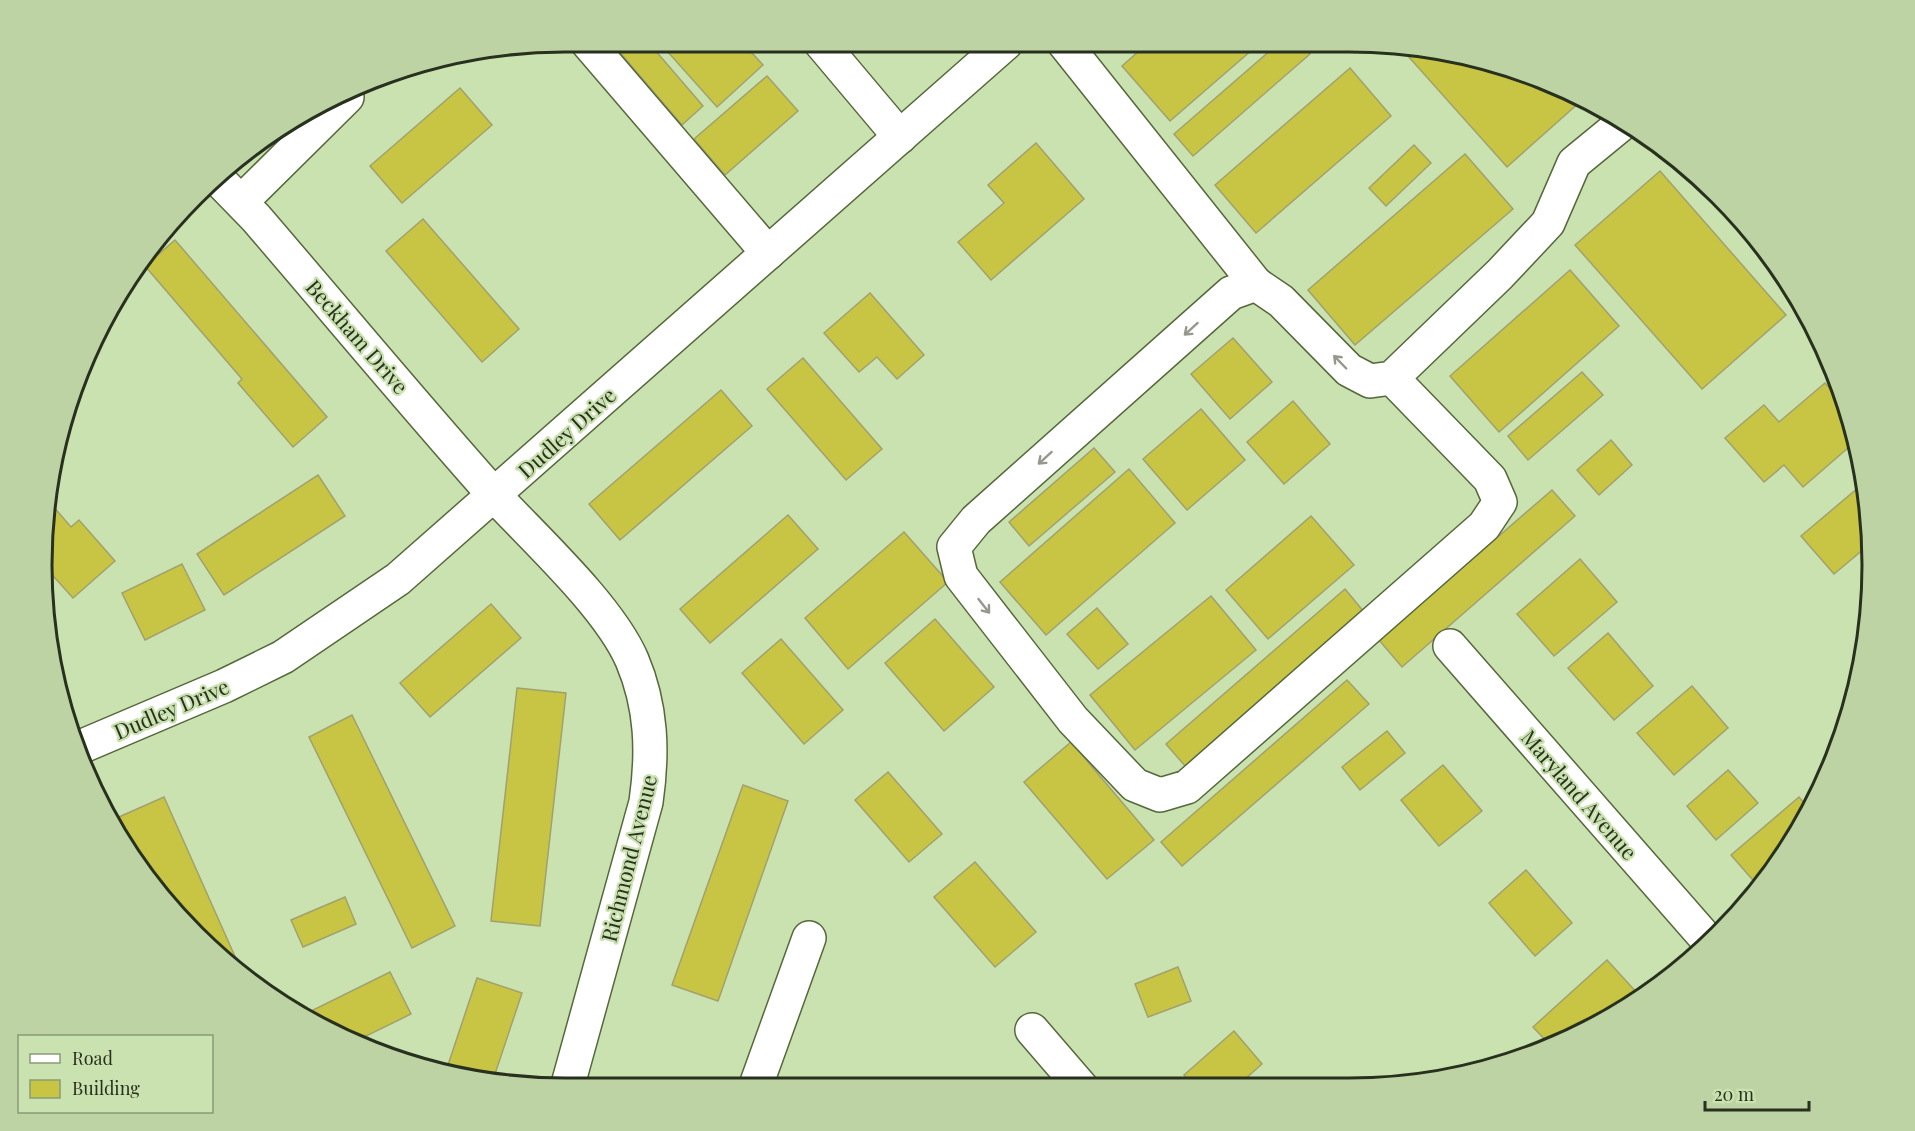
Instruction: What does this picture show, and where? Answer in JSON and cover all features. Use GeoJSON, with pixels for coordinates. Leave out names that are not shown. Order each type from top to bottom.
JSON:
{"type":"FeatureCollection","features":[{"type":"Feature","properties":{"kind":"street"},"geometry":{"type":"LineString","coordinates":[[596,52],[768,253]]}},
{"type":"Feature","properties":{"kind":"street"},"geometry":{"type":"LineString","coordinates":[[828,52],[900,137]]}},
{"type":"Feature","properties":{"kind":"street","name":"Dudley Drive"},"geometry":{"type":"LineString","coordinates":[[86,745],[224,686],[283,657],[398,579],[996,52]]}},
{"type":"Feature","properties":{"kind":"street"},"geometry":{"type":"LineString","coordinates":[[1071,52],[1256,284],[1281,301],[1349,370],[1370,381],[1392,378],[1500,274],[1548,223],[1574,164],[1617,128]]}},
{"type":"Feature","properties":{"kind":"street"},"geometry":{"type":"LineString","coordinates":[[230,191],[333,108]]}},
{"type":"Feature","properties":{"kind":"street","name":"Beckham Drive"},"geometry":{"type":"LineString","coordinates":[[230,191],[495,495]]}},
{"type":"Feature","properties":{"kind":"street"},"geometry":{"type":"LineString","coordinates":[[1256,284],[1231,293],[976,520],[954,547],[961,576],[1073,720],[1135,785],[1160,795],[1187,787],[1484,526],[1490,518],[1500,502],[1490,479],[1392,378]]}},
{"type":"Feature","properties":{"kind":"street","name":"Richmond Avenue"},"geometry":{"type":"LineString","coordinates":[[495,495],[604,615],[632,659],[648,709],[652,760],[646,802],[570,1078]]}},
{"type":"Feature","properties":{"kind":"street","name":"Maryland Avenue"},"geometry":{"type":"LineString","coordinates":[[1450,646],[1704,936]]}},
{"type":"Feature","properties":{"kind":"street"},"geometry":{"type":"LineString","coordinates":[[759,1078],[809,938]]}},
{"type":"Feature","properties":{"kind":"street"},"geometry":{"type":"LineString","coordinates":[[1032,1030],[1073,1078]]}},
{"type":"Feature","properties":{"kind":"building"},"geometry":{"type":"Polygon","coordinates":[[[620,52],[657,52],[703,106],[682,125],[620,52]]]}},
{"type":"Feature","properties":{"kind":"building"},"geometry":{"type":"Polygon","coordinates":[[[668,52],[751,52],[763,65],[717,107],[668,52]]]}},
{"type":"Feature","properties":{"kind":"building"},"geometry":{"type":"Polygon","coordinates":[[[1138,52],[1250,52],[1170,121],[1122,66],[1138,52]]]}},
{"type":"Feature","properties":{"kind":"building"},"geometry":{"type":"Polygon","coordinates":[[[1269,52],[1308,52],[1310,54],[1193,156],[1174,134],[1269,52]]]}},
{"type":"Feature","properties":{"kind":"building"},"geometry":{"type":"Polygon","coordinates":[[[1408,56],[1450,62],[1482,70],[1514,80],[1576,105],[1507,167],[1408,56]]]}},
{"type":"Feature","properties":{"kind":"building"},"geometry":{"type":"Polygon","coordinates":[[[1350,68],[1391,116],[1256,233],[1215,185],[1350,68]]]}},
{"type":"Feature","properties":{"kind":"building"},"geometry":{"type":"Polygon","coordinates":[[[767,76],[798,111],[725,175],[694,139],[767,76]]]}},
{"type":"Feature","properties":{"kind":"building"},"geometry":{"type":"Polygon","coordinates":[[[460,88],[492,125],[402,203],[370,166],[460,88]]]}},
{"type":"Feature","properties":{"kind":"building"},"geometry":{"type":"Polygon","coordinates":[[[1036,143],[1084,199],[991,280],[958,242],[1004,203],[988,185],[1036,143]]]}},
{"type":"Feature","properties":{"kind":"building"},"geometry":{"type":"Polygon","coordinates":[[[1414,145],[1431,163],[1386,206],[1369,188],[1414,145]]]}},
{"type":"Feature","properties":{"kind":"building"},"geometry":{"type":"Polygon","coordinates":[[[1465,154],[1513,209],[1355,345],[1308,290],[1465,154]]]}},
{"type":"Feature","properties":{"kind":"building"},"geometry":{"type":"Polygon","coordinates":[[[1660,171],[1786,315],[1702,389],[1575,245],[1660,171]]]}},
{"type":"Feature","properties":{"kind":"building"},"geometry":{"type":"Polygon","coordinates":[[[423,219],[519,329],[482,362],[386,251],[423,219]]]}},
{"type":"Feature","properties":{"kind":"building"},"geometry":{"type":"Polygon","coordinates":[[[175,240],[327,417],[293,447],[238,383],[242,379],[147,269],[157,255],[175,240]]]}},
{"type":"Feature","properties":{"kind":"building"},"geometry":{"type":"Polygon","coordinates":[[[1570,270],[1619,326],[1499,432],[1450,376],[1570,270]]]}},
{"type":"Feature","properties":{"kind":"building"},"geometry":{"type":"Polygon","coordinates":[[[870,293],[924,355],[897,379],[877,357],[859,372],[824,333],[870,293]]]}},
{"type":"Feature","properties":{"kind":"building"},"geometry":{"type":"Polygon","coordinates":[[[1233,338],[1272,382],[1230,419],[1191,374],[1233,338]]]}},
{"type":"Feature","properties":{"kind":"building"},"geometry":{"type":"Polygon","coordinates":[[[803,358],[882,449],[846,480],[767,389],[803,358]]]}},
{"type":"Feature","properties":{"kind":"building"},"geometry":{"type":"Polygon","coordinates":[[[1582,372],[1603,395],[1528,460],[1508,436],[1582,372]]]}},
{"type":"Feature","properties":{"kind":"building"},"geometry":{"type":"Polygon","coordinates":[[[1825,383],[1831,389],[1835,401],[1849,447],[1803,487],[1784,465],[1764,482],[1725,438],[1764,405],[1779,422],[1825,383]]]}},
{"type":"Feature","properties":{"kind":"building"},"geometry":{"type":"Polygon","coordinates":[[[721,390],[752,426],[620,540],[589,504],[721,390]]]}},
{"type":"Feature","properties":{"kind":"building"},"geometry":{"type":"Polygon","coordinates":[[[1293,401],[1330,444],[1284,484],[1247,442],[1293,401]]]}},
{"type":"Feature","properties":{"kind":"building"},"geometry":{"type":"Polygon","coordinates":[[[1201,409],[1245,460],[1187,510],[1143,459],[1201,409]]]}},
{"type":"Feature","properties":{"kind":"building"},"geometry":{"type":"Polygon","coordinates":[[[1611,440],[1632,465],[1599,495],[1577,470],[1611,440]]]}},
{"type":"Feature","properties":{"kind":"building"},"geometry":{"type":"Polygon","coordinates":[[[1094,448],[1115,472],[1029,546],[1009,522],[1094,448]]]}},
{"type":"Feature","properties":{"kind":"building"},"geometry":{"type":"Polygon","coordinates":[[[1129,469],[1175,523],[1046,635],[1000,582],[1129,469]]]}},
{"type":"Feature","properties":{"kind":"building"},"geometry":{"type":"Polygon","coordinates":[[[318,475],[345,516],[224,595],[197,554],[318,475]]]}},
{"type":"Feature","properties":{"kind":"building"},"geometry":{"type":"Polygon","coordinates":[[[1857,489],[1862,551],[1834,574],[1801,536],[1857,489]]]}},
{"type":"Feature","properties":{"kind":"building"},"geometry":{"type":"Polygon","coordinates":[[[1552,490],[1575,516],[1402,667],[1379,640],[1552,490]]]}},
{"type":"Feature","properties":{"kind":"building"},"geometry":{"type":"Polygon","coordinates":[[[56,510],[71,527],[79,520],[115,561],[73,598],[53,575],[56,510]]]}},
{"type":"Feature","properties":{"kind":"building"},"geometry":{"type":"Polygon","coordinates":[[[788,515],[818,549],[710,643],[680,609],[788,515]]]}},
{"type":"Feature","properties":{"kind":"building"},"geometry":{"type":"Polygon","coordinates":[[[1311,516],[1354,565],[1268,639],[1226,590],[1311,516]]]}},
{"type":"Feature","properties":{"kind":"building"},"geometry":{"type":"Polygon","coordinates":[[[904,532],[948,582],[848,669],[805,618],[904,532]]]}},
{"type":"Feature","properties":{"kind":"building"},"geometry":{"type":"Polygon","coordinates":[[[1580,559],[1617,602],[1554,656],[1517,614],[1580,559]]]}},
{"type":"Feature","properties":{"kind":"building"},"geometry":{"type":"Polygon","coordinates":[[[182,564],[205,610],[145,640],[122,593],[182,564]]]}},
{"type":"Feature","properties":{"kind":"building"},"geometry":{"type":"Polygon","coordinates":[[[1345,589],[1364,612],[1186,767],[1166,744],[1345,589]]]}},
{"type":"Feature","properties":{"kind":"building"},"geometry":{"type":"Polygon","coordinates":[[[1211,596],[1256,650],[1135,750],[1090,695],[1211,596]]]}},
{"type":"Feature","properties":{"kind":"building"},"geometry":{"type":"Polygon","coordinates":[[[491,604],[521,638],[430,717],[400,683],[491,604]]]}},
{"type":"Feature","properties":{"kind":"building"},"geometry":{"type":"Polygon","coordinates":[[[1097,608],[1128,644],[1098,669],[1067,634],[1097,608]]]}},
{"type":"Feature","properties":{"kind":"building"},"geometry":{"type":"Polygon","coordinates":[[[935,619],[994,687],[944,731],[885,663],[935,619]]]}},
{"type":"Feature","properties":{"kind":"building"},"geometry":{"type":"Polygon","coordinates":[[[1608,633],[1653,686],[1614,720],[1568,668],[1608,633]]]}},
{"type":"Feature","properties":{"kind":"building"},"geometry":{"type":"Polygon","coordinates":[[[781,639],[843,710],[804,744],[742,673],[781,639]]]}},
{"type":"Feature","properties":{"kind":"building"},"geometry":{"type":"Polygon","coordinates":[[[1347,680],[1369,704],[1182,866],[1161,842],[1347,680]]]}},
{"type":"Feature","properties":{"kind":"building"},"geometry":{"type":"Polygon","coordinates":[[[1692,686],[1728,728],[1674,775],[1637,733],[1692,686]]]}},
{"type":"Feature","properties":{"kind":"building"},"geometry":{"type":"Polygon","coordinates":[[[517,688],[566,693],[540,926],[491,921],[517,688]]]}},
{"type":"Feature","properties":{"kind":"building"},"geometry":{"type":"Polygon","coordinates":[[[352,715],[455,926],[412,948],[309,737],[352,715]]]}},
{"type":"Feature","properties":{"kind":"building"},"geometry":{"type":"Polygon","coordinates":[[[1387,731],[1405,753],[1360,790],[1342,767],[1387,731]]]}},
{"type":"Feature","properties":{"kind":"building"},"geometry":{"type":"Polygon","coordinates":[[[1071,742],[1154,840],[1107,879],[1024,782],[1071,742]]]}},
{"type":"Feature","properties":{"kind":"building"},"geometry":{"type":"Polygon","coordinates":[[[1443,765],[1482,811],[1439,846],[1401,800],[1443,765]]]}},
{"type":"Feature","properties":{"kind":"building"},"geometry":{"type":"Polygon","coordinates":[[[1728,770],[1758,803],[1716,840],[1687,806],[1728,770]]]}},
{"type":"Feature","properties":{"kind":"building"},"geometry":{"type":"Polygon","coordinates":[[[888,772],[942,834],[909,862],[855,800],[888,772]]]}},
{"type":"Feature","properties":{"kind":"building"},"geometry":{"type":"Polygon","coordinates":[[[743,785],[788,801],[718,1001],[672,985],[743,785]]]}},
{"type":"Feature","properties":{"kind":"building"},"geometry":{"type":"Polygon","coordinates":[[[164,797],[236,958],[180,904],[139,851],[119,817],[164,797]]]}},
{"type":"Feature","properties":{"kind":"building"},"geometry":{"type":"Polygon","coordinates":[[[1799,797],[1804,803],[1776,851],[1754,881],[1731,855],[1799,797]]]}},
{"type":"Feature","properties":{"kind":"building"},"geometry":{"type":"Polygon","coordinates":[[[975,862],[1036,932],[995,967],[934,897],[975,862]]]}},
{"type":"Feature","properties":{"kind":"building"},"geometry":{"type":"Polygon","coordinates":[[[1526,870],[1572,923],[1535,956],[1489,903],[1526,870]]]}},
{"type":"Feature","properties":{"kind":"building"},"geometry":{"type":"Polygon","coordinates":[[[345,897],[356,924],[303,947],[291,920],[345,897]]]}},
{"type":"Feature","properties":{"kind":"building"},"geometry":{"type":"Polygon","coordinates":[[[1607,960],[1636,991],[1576,1026],[1545,1039],[1533,1027],[1607,960]]]}},
{"type":"Feature","properties":{"kind":"building"},"geometry":{"type":"Polygon","coordinates":[[[1178,967],[1191,1001],[1148,1017],[1135,984],[1178,967]]]}},
{"type":"Feature","properties":{"kind":"building"},"geometry":{"type":"Polygon","coordinates":[[[390,972],[411,1014],[364,1037],[311,1011],[390,972]]]}},
{"type":"Feature","properties":{"kind":"building"},"geometry":{"type":"Polygon","coordinates":[[[477,978],[522,993],[495,1073],[448,1065],[477,978]]]}},
{"type":"Feature","properties":{"kind":"building"},"geometry":{"type":"Polygon","coordinates":[[[1234,1031],[1262,1064],[1246,1078],[1187,1078],[1184,1075],[1234,1031]]]}}]}
